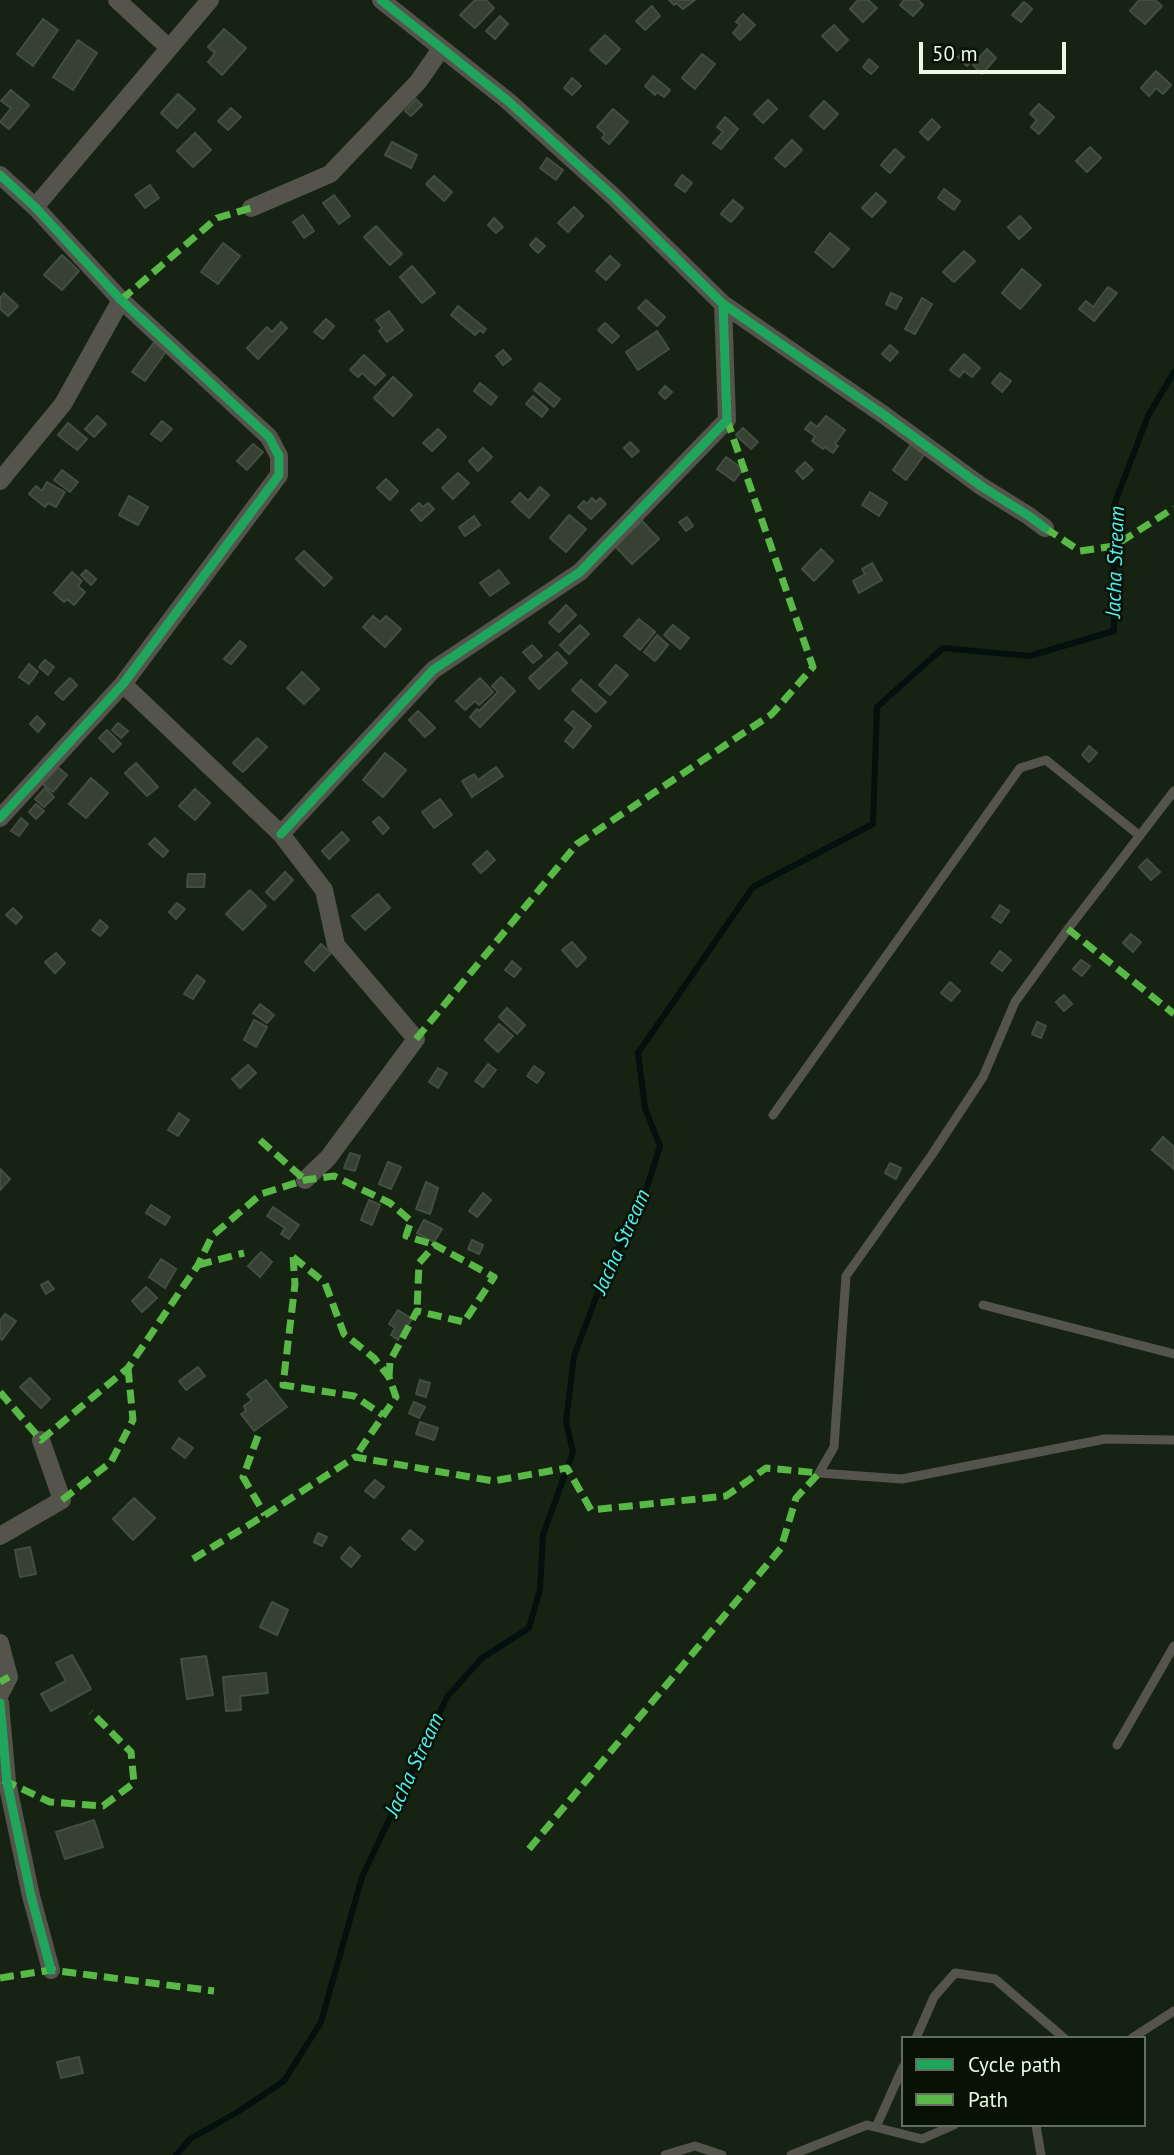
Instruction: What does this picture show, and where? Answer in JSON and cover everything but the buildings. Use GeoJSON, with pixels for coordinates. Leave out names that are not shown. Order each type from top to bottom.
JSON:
{"type":"FeatureCollection","features":[{"type":"Feature","properties":{"kind":"street"},"geometry":{"type":"LineString","coordinates":[[117,0],[168,47]]}},
{"type":"Feature","properties":{"kind":"street"},"geometry":{"type":"LineString","coordinates":[[35,207],[210,0]]}},
{"type":"Feature","properties":{"kind":"street"},"geometry":{"type":"LineString","coordinates":[[381,0],[508,101],[614,197],[723,304],[1045,528]]}},
{"type":"Feature","properties":{"kind":"street"},"geometry":{"type":"LineString","coordinates":[[251,208],[330,174],[418,82],[441,49]]}},
{"type":"Feature","properties":{"kind":"street"},"geometry":{"type":"LineString","coordinates":[[0,175],[35,207],[121,300],[268,437],[279,456],[279,475],[123,684],[0,818]]}},
{"type":"Feature","properties":{"kind":"street"},"geometry":{"type":"LineString","coordinates":[[0,481],[63,404],[121,300]]}},
{"type":"Feature","properties":{"kind":"street"},"geometry":{"type":"LineString","coordinates":[[281,834],[433,670],[580,572],[727,420],[723,304]]}},
{"type":"Feature","properties":{"kind":"street"},"geometry":{"type":"LineString","coordinates":[[123,684],[281,834],[324,890],[336,945],[416,1038],[328,1158],[305,1180]]}},
{"type":"Feature","properties":{"kind":"street"},"geometry":{"type":"LineString","coordinates":[[0,1536],[62,1500],[41,1440]]}},
{"type":"Feature","properties":{"kind":"street"},"geometry":{"type":"LineString","coordinates":[[0,1643],[9,1677],[0,1694]]}},
{"type":"Feature","properties":{"kind":"street"},"geometry":{"type":"LineString","coordinates":[[0,1703],[7,1782],[31,1896],[51,1970]]}},
{"type":"Feature","properties":{"kind":"lane"},"geometry":{"type":"LineString","coordinates":[[774,1115],[1020,768],[1046,760],[1140,836]]}},
{"type":"Feature","properties":{"kind":"lane"},"geometry":{"type":"LineString","coordinates":[[1174,791],[1015,1003],[983,1077],[846,1276],[834,1447],[819,1474],[902,1479],[1105,1439],[1174,1440]]}},
{"type":"Feature","properties":{"kind":"lane"},"geometry":{"type":"LineString","coordinates":[[983,1305],[1174,1354]]}},
{"type":"Feature","properties":{"kind":"lane"},"geometry":{"type":"LineString","coordinates":[[1117,1745],[1174,1646]]}},
{"type":"Feature","properties":{"kind":"lane"},"geometry":{"type":"LineString","coordinates":[[917,2036],[934,1997],[955,1973],[995,1979],[1062,2036]]}},
{"type":"Feature","properties":{"kind":"lane"},"geometry":{"type":"LineString","coordinates":[[1135,2036],[1174,2011]]}},
{"type":"Feature","properties":{"kind":"lane"},"geometry":{"type":"LineString","coordinates":[[876,2127],[901,2071]]}},
{"type":"Feature","properties":{"kind":"lane"},"geometry":{"type":"LineString","coordinates":[[790,2155],[867,2125],[922,2139],[949,2127]]}},
{"type":"Feature","properties":{"kind":"lane"},"geometry":{"type":"LineString","coordinates":[[1036,2127],[1041,2155]]}},
{"type":"Feature","properties":{"kind":"lane"},"geometry":{"type":"LineString","coordinates":[[665,2155],[695,2146],[722,2155]]}},
{"type":"Feature","properties":{"kind":"waterway","name":"Jacha Stream"},"geometry":{"type":"LineString","coordinates":[[176,2155],[190,2139],[284,2081],[321,2022],[362,1877],[447,1697],[482,1658],[529,1628],[540,1589],[543,1535],[573,1452],[566,1422],[574,1356],[606,1271],[639,1212],[660,1146],[645,1108],[638,1053],[753,887],[873,824],[877,707],[943,648],[1029,656],[1114,631],[1114,505],[1148,416],[1174,372]]}},
{"type":"Feature","properties":{"kind":"marked path"},"geometry":{"type":"LineString","coordinates":[[121,300],[217,218],[251,208]]}},
{"type":"Feature","properties":{"kind":"marked path"},"geometry":{"type":"LineString","coordinates":[[416,1039],[577,844],[772,714],[813,667],[727,420]]}},
{"type":"Feature","properties":{"kind":"marked path"},"geometry":{"type":"LineString","coordinates":[[1045,528],[1080,551],[1114,546],[1174,508]]}},
{"type":"Feature","properties":{"kind":"marked path"},"geometry":{"type":"LineString","coordinates":[[1068,929],[1174,1014]]}},
{"type":"Feature","properties":{"kind":"marked path"},"geometry":{"type":"LineString","coordinates":[[260,1140],[305,1180]]}},
{"type":"Feature","properties":{"kind":"marked path"},"geometry":{"type":"LineString","coordinates":[[0,1392],[41,1440],[128,1368],[198,1265],[212,1236],[261,1194],[305,1180],[334,1176],[390,1203],[411,1221],[406,1236],[435,1245]]}},
{"type":"Feature","properties":{"kind":"marked path"},"geometry":{"type":"LineString","coordinates":[[389,1377],[390,1361],[417,1311],[464,1322],[494,1277],[435,1245],[419,1263],[417,1311]]}},
{"type":"Feature","properties":{"kind":"marked path"},"geometry":{"type":"LineString","coordinates":[[198,1265],[244,1253]]}},
{"type":"Feature","properties":{"kind":"marked path"},"geometry":{"type":"LineString","coordinates":[[293,1257],[325,1283],[344,1334],[374,1358],[389,1377],[396,1397],[355,1457]]}},
{"type":"Feature","properties":{"kind":"marked path"},"geometry":{"type":"LineString","coordinates":[[293,1257],[295,1284],[283,1385],[354,1396],[383,1415]]}},
{"type":"Feature","properties":{"kind":"marked path"},"geometry":{"type":"LineString","coordinates":[[62,1500],[111,1462],[133,1420],[128,1368]]}},
{"type":"Feature","properties":{"kind":"marked path"},"geometry":{"type":"LineString","coordinates":[[258,1436],[243,1477],[265,1515]]}},
{"type":"Feature","properties":{"kind":"marked path"},"geometry":{"type":"LineString","coordinates":[[193,1559],[355,1457],[493,1481],[567,1468],[591,1510],[726,1496],[766,1468],[819,1473]]}},
{"type":"Feature","properties":{"kind":"marked path"},"geometry":{"type":"LineString","coordinates":[[529,1849],[781,1548],[796,1498],[819,1473]]}},
{"type":"Feature","properties":{"kind":"marked path"},"geometry":{"type":"LineString","coordinates":[[0,1682],[9,1677]]}},
{"type":"Feature","properties":{"kind":"marked path"},"geometry":{"type":"LineString","coordinates":[[3,1780],[50,1802],[103,1806],[134,1783],[131,1752],[91,1712]]}},
{"type":"Feature","properties":{"kind":"marked path"},"geometry":{"type":"LineString","coordinates":[[0,1978],[51,1970],[214,1991]]}},
{"type":"Feature","properties":{"kind":"cycle path"},"geometry":{"type":"LineString","coordinates":[[381,0],[508,101],[614,197],[723,304],[1045,528]]}},
{"type":"Feature","properties":{"kind":"cycle path"},"geometry":{"type":"LineString","coordinates":[[0,175],[35,207],[121,300],[269,437],[279,456],[279,475],[123,684],[0,818]]}},
{"type":"Feature","properties":{"kind":"cycle path"},"geometry":{"type":"LineString","coordinates":[[281,834],[433,670],[580,572],[727,420],[723,304]]}},
{"type":"Feature","properties":{"kind":"cycle path"},"geometry":{"type":"LineString","coordinates":[[0,1703],[7,1782],[31,1896],[51,1970]]}}]}
